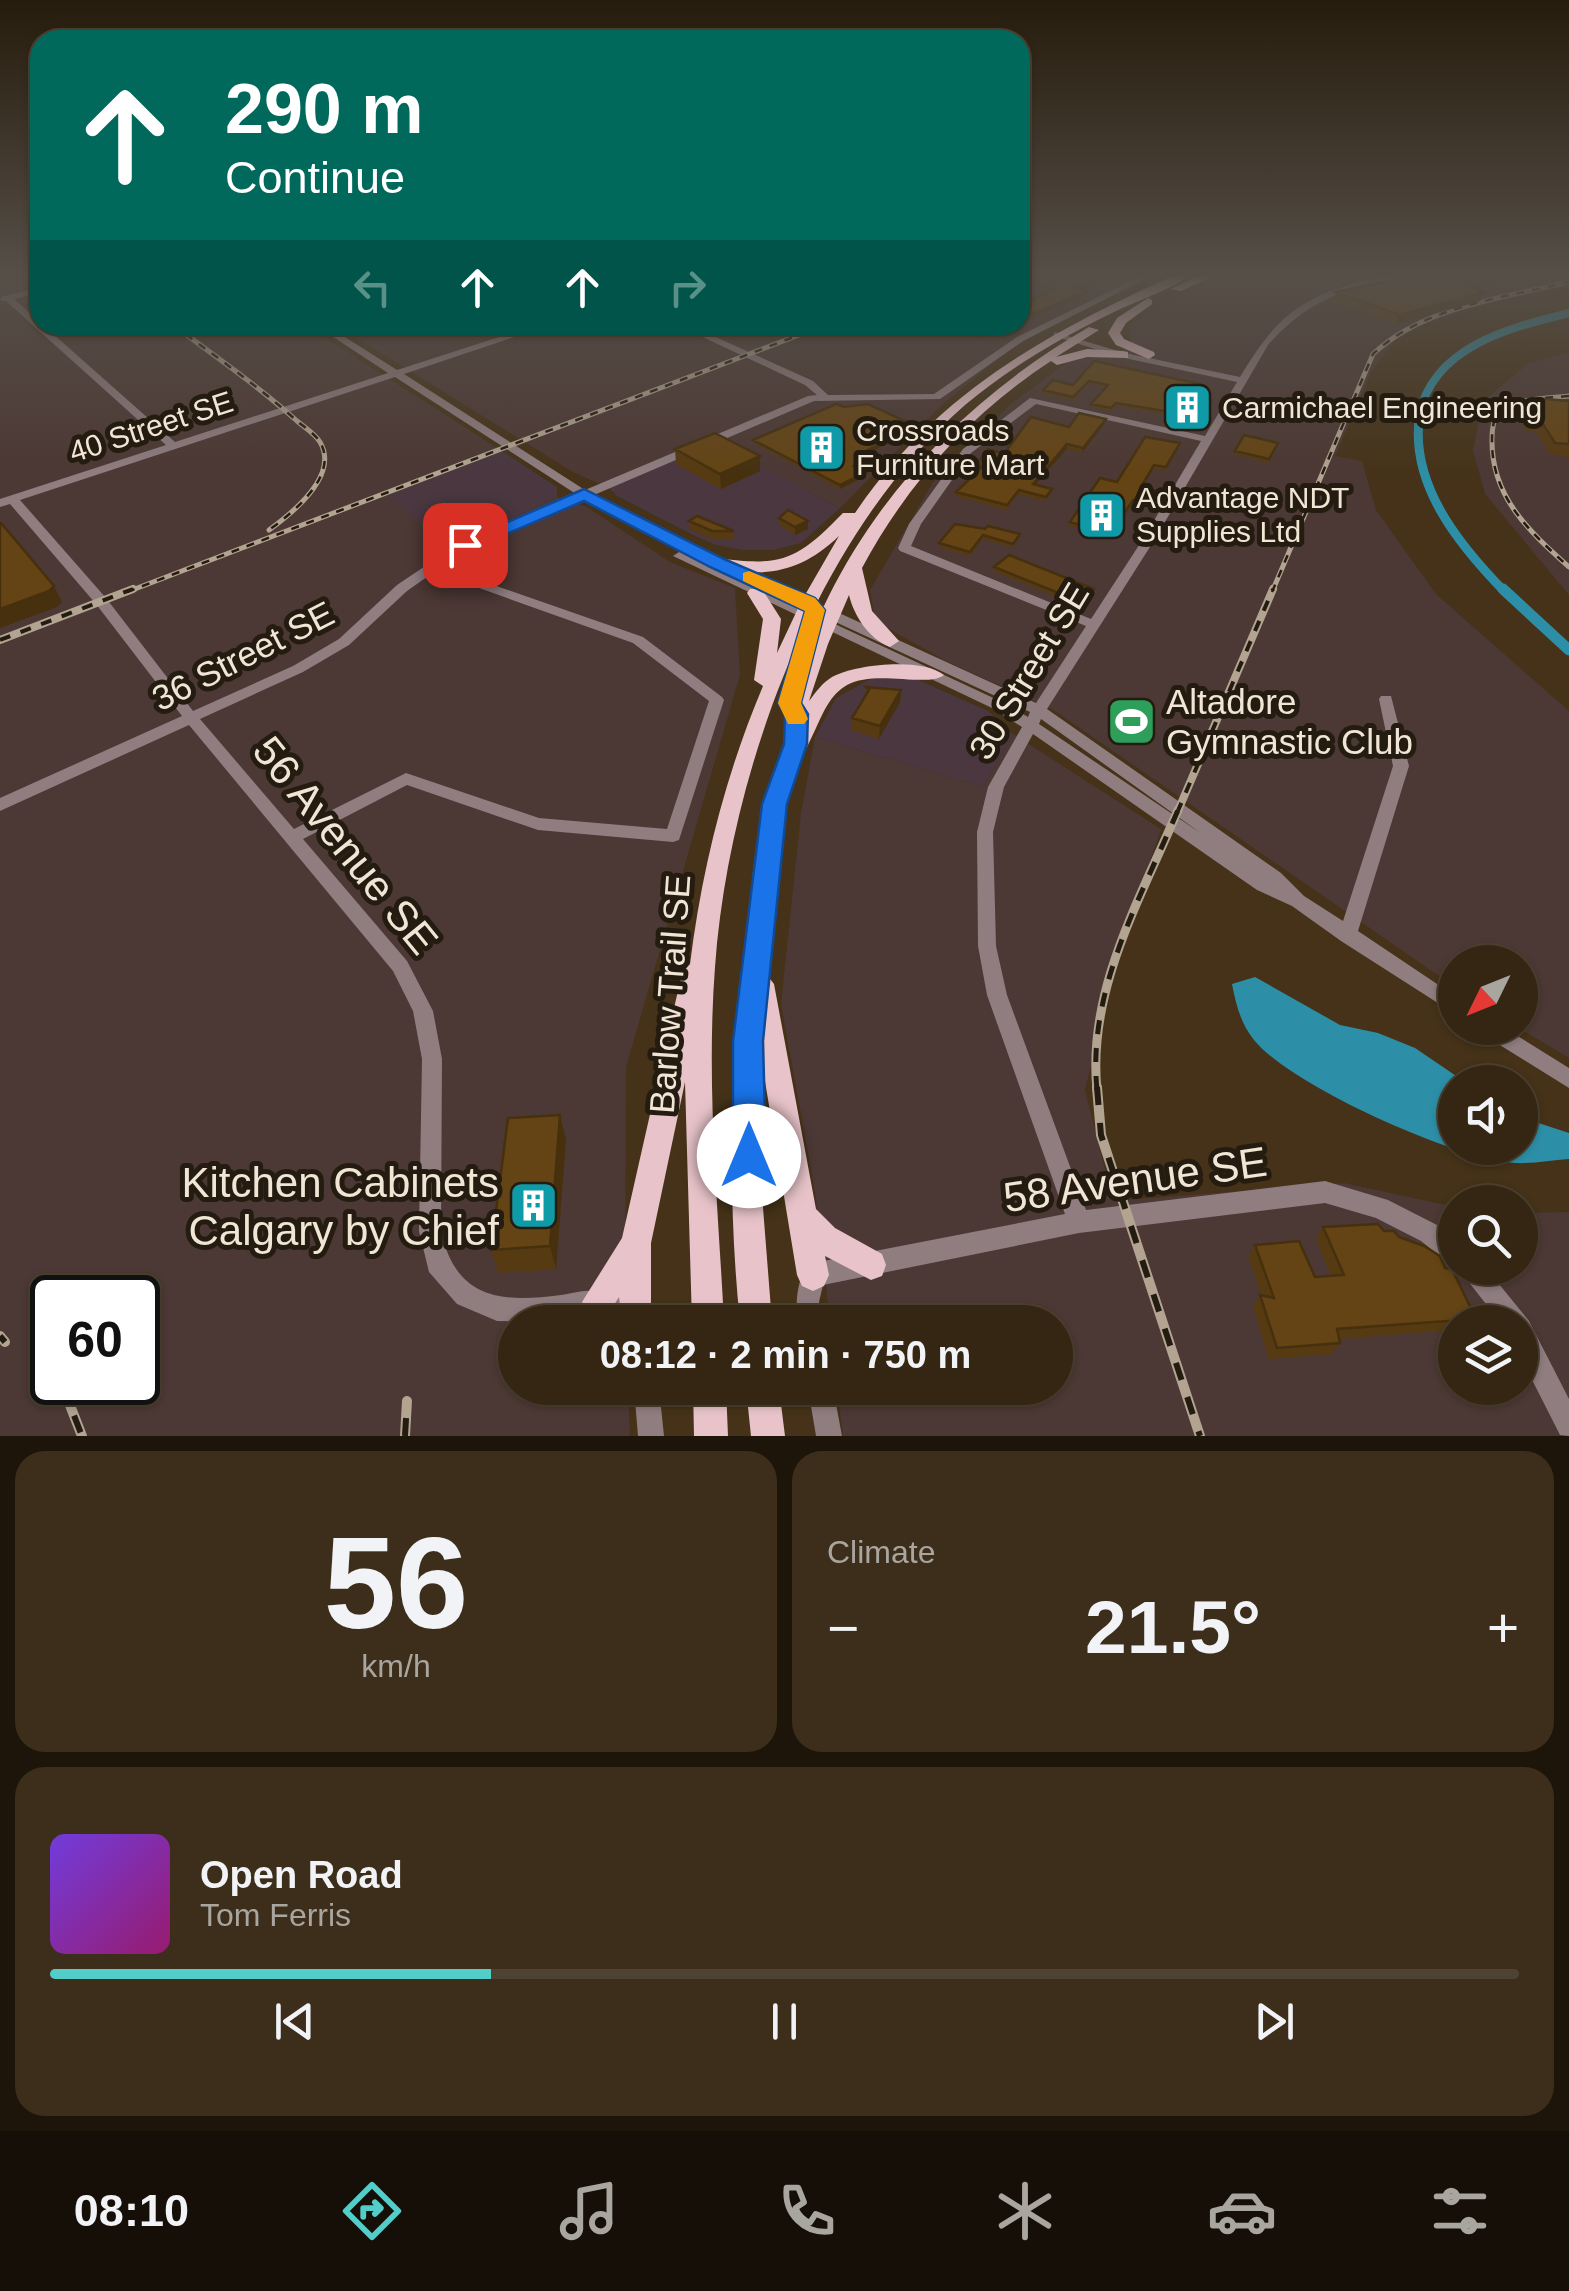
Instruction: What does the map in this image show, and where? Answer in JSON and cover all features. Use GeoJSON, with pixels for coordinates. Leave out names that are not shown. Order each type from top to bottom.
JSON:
{"type":"FeatureCollection","features":[{"type":"Feature","properties":{"kind":"main road","name":"Barlow Trail SE"},"geometry":{"type":"LineString","coordinates":[[754,1305],[750,1272],[748,1041],[774,804],[796,744],[796,714],[819,614],[860,528],[858,516],[869,499],[957,406],[1061,340]]}},
{"type":"Feature","properties":{"kind":"main road","name":"Barlow Trail SE"},"geometry":{"type":"LineString","coordinates":[[707,1305],[698,1060],[708,917],[725,827],[758,715],[819,614],[912,479],[958,429],[1063,340]]}},
{"type":"Feature","properties":{"kind":"main road"},"geometry":{"type":"LineString","coordinates":[[1119,340],[1149,354]]}},
{"type":"Feature","properties":{"kind":"main road"},"geometry":{"type":"LineString","coordinates":[[1010,384],[1069,356],[1123,355]]}},
{"type":"Feature","properties":{"kind":"main road"},"geometry":{"type":"LineString","coordinates":[[717,563],[747,568],[789,565],[810,556],[869,499]]}},
{"type":"Feature","properties":{"kind":"main road"},"geometry":{"type":"LineString","coordinates":[[856,563],[856,598],[863,618],[890,641]]}},
{"type":"Feature","properties":{"kind":"main road"},"geometry":{"type":"LineString","coordinates":[[756,592],[772,619],[758,715]]}},
{"type":"Feature","properties":{"kind":"main road"},"geometry":{"type":"LineString","coordinates":[[796,744],[819,700],[845,678],[882,670],[934,675]]}},
{"type":"Feature","properties":{"kind":"main road"},"geometry":{"type":"LineString","coordinates":[[637,1305],[636,1244],[671,1070],[708,917]]}},
{"type":"Feature","properties":{"kind":"main road"},"geometry":{"type":"LineString","coordinates":[[756,958],[813,1275]]}},
{"type":"Feature","properties":{"kind":"main road"},"geometry":{"type":"LineString","coordinates":[[802,1216],[824,1240],[871,1265]]}},
{"type":"Feature","properties":{"kind":"main road"},"geometry":{"type":"LineString","coordinates":[[598,1302],[636,1244]]}},
{"type":"Feature","properties":{"kind":"main road"},"geometry":{"type":"LineString","coordinates":[[711,1405],[712,1436]]}},
{"type":"Feature","properties":{"kind":"main road"},"geometry":{"type":"LineString","coordinates":[[765,1405],[768,1436]]}},
{"type":"Feature","properties":{"kind":"street"},"geometry":{"type":"LineString","coordinates":[[51,340],[173,446]]}},
{"type":"Feature","properties":{"kind":"street"},"geometry":{"type":"LineString","coordinates":[[344,340],[584,494],[934,675],[1036,718]]}},
{"type":"Feature","properties":{"kind":"street","name":"40 Street SE"},"geometry":{"type":"LineString","coordinates":[[6,501],[500,340]]}},
{"type":"Feature","properties":{"kind":"street"},"geometry":{"type":"LineString","coordinates":[[715,340],[809,383],[823,395]]}},
{"type":"Feature","properties":{"kind":"street","name":"36 Street SE"},"geometry":{"type":"LineString","coordinates":[[0,805],[298,669],[344,642],[431,566],[465,545],[823,395],[936,397],[1020,340]]}},
{"type":"Feature","properties":{"kind":"street"},"geometry":{"type":"LineString","coordinates":[[1085,340],[1123,355],[1244,377]]}},
{"type":"Feature","properties":{"kind":"street"},"geometry":{"type":"LineString","coordinates":[[1094,340],[1244,377]]}},
{"type":"Feature","properties":{"kind":"street","name":"30 Street SE"},"geometry":{"type":"LineString","coordinates":[[1079,1222],[997,995],[987,946],[984,832],[996,787],[1092,624],[1269,340]]}},
{"type":"Feature","properties":{"kind":"street"},"geometry":{"type":"LineString","coordinates":[[1092,624],[904,548],[914,524],[967,451],[1034,400],[1209,440]]}},
{"type":"Feature","properties":{"kind":"street"},"geometry":{"type":"LineString","coordinates":[[584,494],[598,508],[650,541],[756,592],[890,641],[1036,718],[1263,884],[1298,902],[1438,995]]}},
{"type":"Feature","properties":{"kind":"street","name":"56 Avenue SE"},"geometry":{"type":"LineString","coordinates":[[6,501],[100,601],[191,718],[400,966],[423,1011],[432,1059],[430,1230],[436,1264],[465,1296],[497,1309],[534,1310],[598,1302],[605,1305]]}},
{"type":"Feature","properties":{"kind":"street"},"geometry":{"type":"LineString","coordinates":[[292,837],[406,779],[538,824],[673,836],[717,700],[638,640],[431,566]]}},
{"type":"Feature","properties":{"kind":"street"},"geometry":{"type":"LineString","coordinates":[[1347,936],[1401,766],[1386,698]]}},
{"type":"Feature","properties":{"kind":"street"},"geometry":{"type":"LineString","coordinates":[[1515,1045],[1568,1079]]}},
{"type":"Feature","properties":{"kind":"street","name":"58 Avenue SE"},"geometry":{"type":"LineString","coordinates":[[813,1275],[1079,1222],[1325,1192],[1380,1208],[1438,1240]]}},
{"type":"Feature","properties":{"kind":"street"},"geometry":{"type":"LineString","coordinates":[[807,1305],[813,1275]]}},
{"type":"Feature","properties":{"kind":"street"},"geometry":{"type":"LineString","coordinates":[[1486,1285],[1502,1305]]}},
{"type":"Feature","properties":{"kind":"street"},"geometry":{"type":"LineString","coordinates":[[1538,1365],[1569,1426]]}},
{"type":"Feature","properties":{"kind":"street"},"geometry":{"type":"LineString","coordinates":[[648,1405],[650,1436]]}},
{"type":"Feature","properties":{"kind":"street"},"geometry":{"type":"LineString","coordinates":[[824,1405],[829,1436]]}},
{"type":"Feature","properties":{"kind":"shaded area"},"geometry":{"type":"Polygon","coordinates":[[[0,340],[328,340],[502,451],[386,495],[450,546],[557,497],[587,507],[670,562],[735,588],[740,675],[626,1067],[625,1305],[498,1305],[498,1405],[629,1405],[630,1436],[0,1436],[0,340]]]}},
{"type":"Feature","properties":{"kind":"shaded area"},"geometry":{"type":"Polygon","coordinates":[[[360,340],[1026,340],[945,402],[840,508],[715,442],[609,488],[573,472],[360,340]]]}},
{"type":"Feature","properties":{"kind":"shaded area"},"geometry":{"type":"Polygon","coordinates":[[[1130,340],[1394,340],[1371,373],[1335,456],[1362,461],[1376,510],[1436,594],[1569,711],[1569,1058],[1538,1039],[1538,945],[1438,945],[1438,975],[1055,711],[944,660],[875,621],[870,590],[933,482],[1012,403],[1066,363],[1086,354],[1117,357],[1130,340]]]}},
{"type":"Feature","properties":{"kind":"shaded area"},"geometry":{"type":"Polygon","coordinates":[[[1569,353],[1569,595],[1485,494],[1473,451],[1483,401],[1529,363],[1569,353]]]}},
{"type":"Feature","properties":{"kind":"shaded area"},"geometry":{"type":"Polygon","coordinates":[[[715,441],[840,508],[801,543],[773,550],[742,550],[716,545],[691,534],[617,496],[609,488],[715,441]]]}},
{"type":"Feature","properties":{"kind":"shaded area"},"geometry":{"type":"Polygon","coordinates":[[[502,451],[557,487],[557,497],[450,547],[385,496],[502,451]]]}},
{"type":"Feature","properties":{"kind":"shaded area"},"geometry":{"type":"Polygon","coordinates":[[[876,676],[916,679],[988,711],[1013,734],[983,787],[815,737],[836,698],[876,676]]]}},
{"type":"Feature","properties":{"kind":"shaded area"},"geometry":{"type":"Polygon","coordinates":[[[1013,734],[1161,829],[1115,964],[1085,1090],[1113,1201],[1344,1183],[1438,1203],[1438,1285],[1538,1285],[1538,1213],[1569,1212],[1569,1436],[843,1436],[839,1405],[1073,1405],[1073,1305],[828,1305],[815,1192],[781,1004],[801,813],[815,737],[983,787],[1013,734]]]}},
{"type":"Feature","properties":{"kind":"water"},"geometry":{"type":"Polygon","coordinates":[[[1255,977],[1340,1025],[1378,1033],[1415,1048],[1440,1065],[1438,1143],[1338,1098],[1273,1058],[1254,1040],[1242,1021],[1232,984],[1255,977]]]}},
{"type":"Feature","properties":{"kind":"water"},"geometry":{"type":"Polygon","coordinates":[[[1538,1123],[1569,1133],[1569,1159],[1538,1162],[1538,1123]]]}},
{"type":"Feature","properties":{"kind":"building"},"geometry":{"type":"Polygon","coordinates":[[[1094,361],[1200,384],[1191,397],[1211,401],[1201,417],[1116,403],[1111,408],[1091,404],[1108,385],[1089,381],[1073,397],[1043,390],[1053,380],[1073,385],[1094,361]]]}},
{"type":"Feature","properties":{"kind":"building"},"geometry":{"type":"Polygon","coordinates":[[[1533,398],[1569,401],[1569,444],[1555,443],[1541,421],[1531,420],[1525,410],[1541,411],[1533,398]]]}},
{"type":"Feature","properties":{"kind":"building","name":"Crossroads Furniture Mart"},"geometry":{"type":"Polygon","coordinates":[[[836,404],[868,404],[909,423],[886,434],[894,438],[868,450],[878,454],[854,466],[867,472],[840,485],[753,440],[836,404]]]}},
{"type":"Feature","properties":{"kind":"building"},"geometry":{"type":"Polygon","coordinates":[[[1079,413],[1106,419],[1083,448],[1067,444],[1033,484],[1052,489],[1046,497],[1019,490],[1007,505],[956,492],[987,462],[980,460],[988,449],[1004,454],[1031,417],[1069,427],[1079,413]]]}},
{"type":"Feature","properties":{"kind":"building"},"geometry":{"type":"Polygon","coordinates":[[[715,433],[760,456],[720,474],[675,449],[715,433]]]}},
{"type":"Feature","properties":{"kind":"building"},"geometry":{"type":"Polygon","coordinates":[[[1244,435],[1278,443],[1269,459],[1235,451],[1244,435]]]}},
{"type":"Feature","properties":{"kind":"building"},"geometry":{"type":"Polygon","coordinates":[[[1145,437],[1180,443],[1166,467],[1154,465],[1141,487],[1157,491],[1149,504],[1133,500],[1111,533],[1070,522],[1100,478],[1117,482],[1145,437]]]}},
{"type":"Feature","properties":{"kind":"building"},"geometry":{"type":"Polygon","coordinates":[[[788,510],[808,521],[795,527],[779,518],[788,510]]]}},
{"type":"Feature","properties":{"kind":"building"},"geometry":{"type":"Polygon","coordinates":[[[697,516],[734,531],[712,531],[689,521],[697,516]]]}},
{"type":"Feature","properties":{"kind":"building"},"geometry":{"type":"Polygon","coordinates":[[[0,523],[54,586],[0,609],[0,523]]]}},
{"type":"Feature","properties":{"kind":"building"},"geometry":{"type":"Polygon","coordinates":[[[955,524],[985,529],[988,526],[1020,534],[1013,544],[983,535],[970,552],[939,543],[955,524]]]}},
{"type":"Feature","properties":{"kind":"building"},"geometry":{"type":"Polygon","coordinates":[[[1009,555],[1094,589],[1081,602],[994,567],[1009,555]]]}},
{"type":"Feature","properties":{"kind":"building"},"geometry":{"type":"Polygon","coordinates":[[[866,687],[901,690],[880,726],[852,718],[869,690],[866,687]]]}},
{"type":"Feature","properties":{"kind":"building","name":"Kitchen Cabinets Calgary by Chief"},"geometry":{"type":"Polygon","coordinates":[[[560,1115],[550,1246],[491,1250],[508,1118],[560,1115]]]}},
{"type":"Feature","properties":{"kind":"building"},"geometry":{"type":"Polygon","coordinates":[[[1378,1224],[1384,1231],[1394,1231],[1399,1237],[1424,1246],[1438,1255],[1438,1285],[1460,1285],[1469,1305],[1438,1305],[1438,1322],[1337,1329],[1340,1343],[1277,1348],[1260,1295],[1274,1298],[1255,1245],[1299,1241],[1315,1277],[1344,1275],[1323,1227],[1378,1224]]]}},
{"type":"Feature","properties":{"kind":"waterway"},"geometry":{"type":"LineString","coordinates":[[1419,415],[1427,391],[1440,372],[1457,356],[1486,340]]}},
{"type":"Feature","properties":{"kind":"waterway"},"geometry":{"type":"LineString","coordinates":[[1420,413],[1418,439],[1429,488],[1455,533],[1505,592]]}},
{"type":"Feature","properties":{"kind":"waterway"},"geometry":{"type":"LineString","coordinates":[[1503,589],[1569,650]]}},
{"type":"Feature","properties":{"kind":"railway"},"geometry":{"type":"LineString","coordinates":[[193,340],[320,442],[324,468],[318,481],[300,504],[269,530]]}},
{"type":"Feature","properties":{"kind":"railway"},"geometry":{"type":"LineString","coordinates":[[127,592],[786,340]]}},
{"type":"Feature","properties":{"kind":"railway"},"geometry":{"type":"LineString","coordinates":[[1272,592],[1373,354],[1390,340]]}},
{"type":"Feature","properties":{"kind":"railway"},"geometry":{"type":"LineString","coordinates":[[1569,396],[1534,399],[1508,407],[1496,417],[1492,439],[1493,460],[1505,495],[1527,526],[1569,567]]}},
{"type":"Feature","properties":{"kind":"railway"},"geometry":{"type":"LineString","coordinates":[[0,640],[133,589]]}},
{"type":"Feature","properties":{"kind":"railway"},"geometry":{"type":"LineString","coordinates":[[1177,813],[1273,589]]}},
{"type":"Feature","properties":{"kind":"railway"},"geometry":{"type":"LineString","coordinates":[[1097,1090],[1096,1053],[1108,981],[1133,912],[1178,810]]}},
{"type":"Feature","properties":{"kind":"railway"},"geometry":{"type":"LineString","coordinates":[[1097,1087],[1101,1135],[1200,1436]]}},
{"type":"Feature","properties":{"kind":"railway"},"geometry":{"type":"LineString","coordinates":[[0,1336],[5,1342]]}},
{"type":"Feature","properties":{"kind":"railway"},"geometry":{"type":"LineString","coordinates":[[405,1436],[407,1401]]}},
{"type":"Feature","properties":{"kind":"railway"},"geometry":{"type":"LineString","coordinates":[[70,1405],[82,1436]]}},
{"type":"Feature","properties":{"kind":"slow traffic"},"geometry":{"type":"LineString","coordinates":[[749,577],[808,602],[815,610],[790,703],[796,719]]}},
{"type":"Feature","properties":{"kind":"place","name":"Carmichael Engineering"},"geometry":{"type":"Point","coordinates":[1187,408]}},
{"type":"Feature","properties":{"kind":"place","name":"Crossroads Furniture Mart"},"geometry":{"type":"Point","coordinates":[821,448]}},
{"type":"Feature","properties":{"kind":"place","name":"Advantage NDT Supplies Ltd"},"geometry":{"type":"Point","coordinates":[1101,515]}},
{"type":"Feature","properties":{"kind":"place","name":"Altadore Gymnastic Club"},"geometry":{"type":"Point","coordinates":[1131,722]}},
{"type":"Feature","properties":{"kind":"place","name":"Kitchen Cabinets Calgary by Chief"},"geometry":{"type":"Point","coordinates":[534,1206]}},
{"type":"Feature","properties":{"kind":"route"},"geometry":{"type":"LineString","coordinates":[[465,545],[584,494],[717,563],[808,602],[815,610],[790,703],[796,714],[796,744],[774,804],[748,1041],[749,1156]]}}]}
